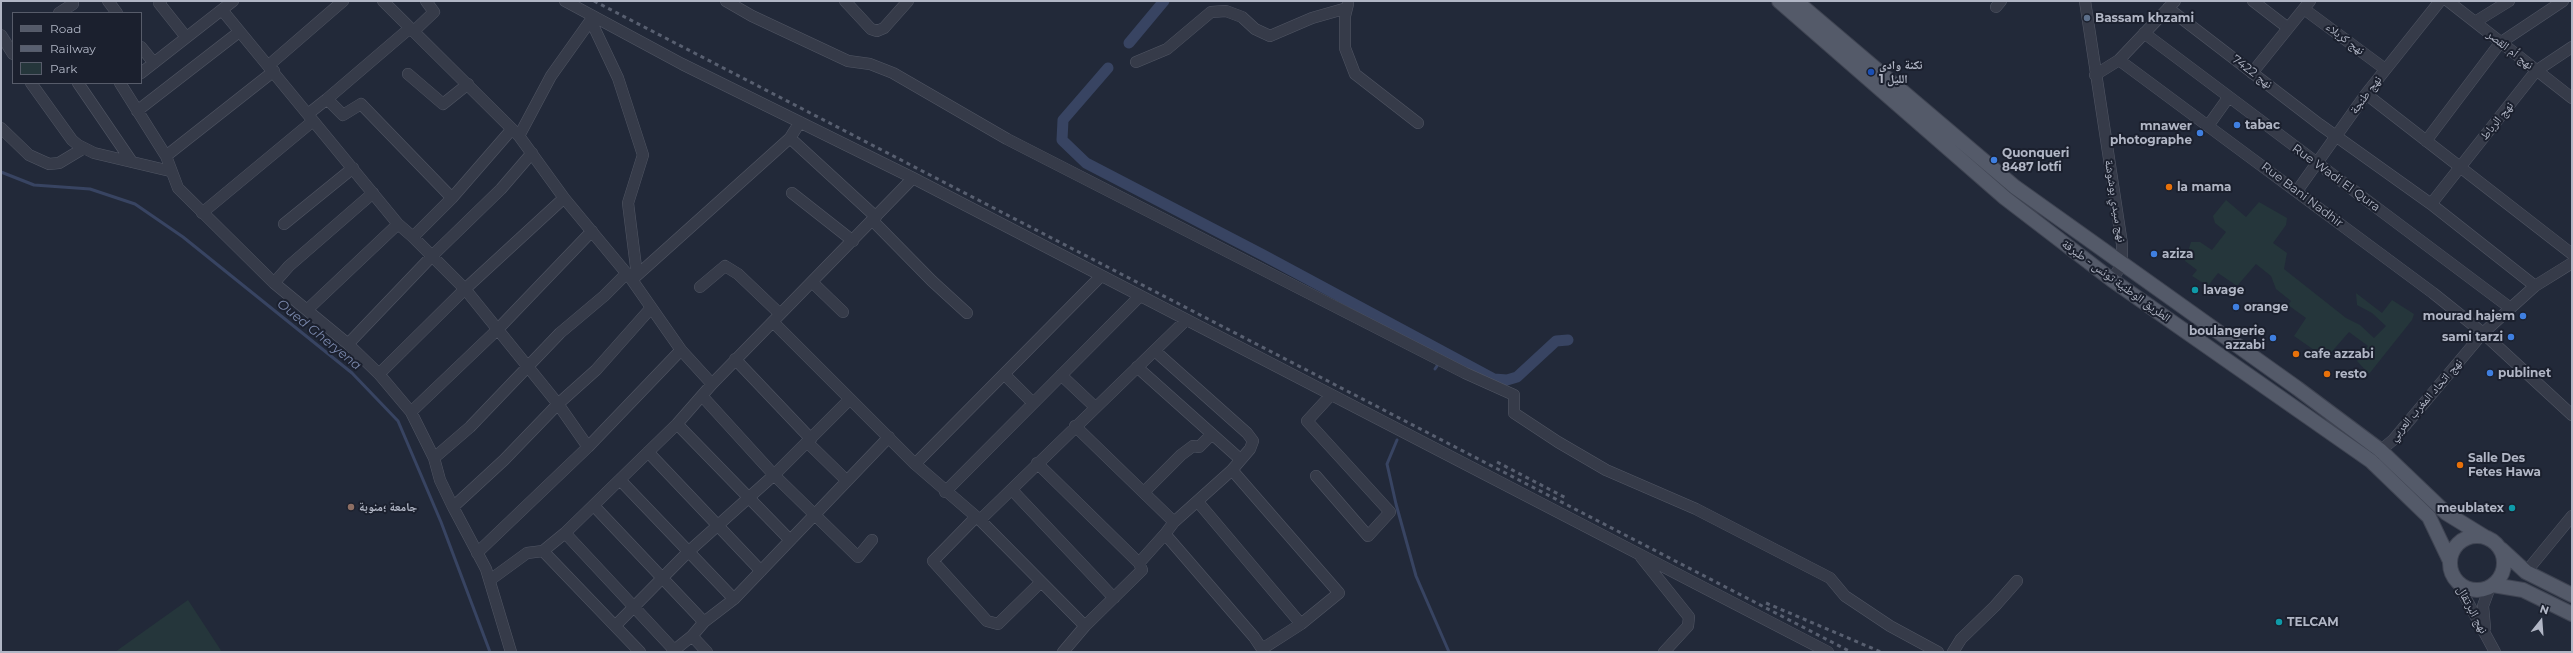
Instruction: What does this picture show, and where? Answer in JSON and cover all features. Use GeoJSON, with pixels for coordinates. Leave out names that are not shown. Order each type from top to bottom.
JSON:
{"type":"FeatureCollection","features":[{"type":"Feature","properties":{"kind":"main road","name":"الطريق الوطنية تونس - طبرقة"},"geometry":{"type":"LineString","coordinates":[[1779,1],[2005,198],[2112,280],[2375,456],[2429,517],[2449,559]]}},
{"type":"Feature","properties":{"kind":"main road","name":"الطريق الوطنية تونس - طبرقة"},"geometry":{"type":"LineString","coordinates":[[1796,1],[2015,187],[2122,264],[2375,456],[2446,512],[2485,536]]}},
{"type":"Feature","properties":{"kind":"main road"},"geometry":{"type":"LineString","coordinates":[[2572,595],[2526,572],[2485,536],[2469,536],[2462,540],[2456,545],[2449,559],[2450,567],[2457,582],[2473,590],[2492,586],[2523,590],[2572,614]]}},
{"type":"Feature","properties":{"kind":"main road"},"geometry":{"type":"LineString","coordinates":[[2492,586],[2499,579],[2504,564],[2500,549]]}},
{"type":"Feature","properties":{"kind":"street"},"geometry":{"type":"LineString","coordinates":[[108,1],[116,12]]}},
{"type":"Feature","properties":{"kind":"street"},"geometry":{"type":"LineString","coordinates":[[161,1],[159,3],[186,37]]}},
{"type":"Feature","properties":{"kind":"street"},"geometry":{"type":"LineString","coordinates":[[142,71],[234,1]]}},
{"type":"Feature","properties":{"kind":"street"},"geometry":{"type":"LineString","coordinates":[[166,156],[271,68],[343,1]]}},
{"type":"Feature","properties":{"kind":"street"},"geometry":{"type":"LineString","coordinates":[[383,1],[468,84],[515,133],[532,153],[564,198],[632,276],[651,308],[681,350],[712,384]]}},
{"type":"Feature","properties":{"kind":"street"},"geometry":{"type":"LineString","coordinates":[[202,213],[310,117],[327,99],[434,12],[426,1]]}},
{"type":"Feature","properties":{"kind":"street"},"geometry":{"type":"LineString","coordinates":[[565,1],[592,18],[912,178],[1330,396],[1637,552],[1828,652]]}},
{"type":"Feature","properties":{"kind":"street"},"geometry":{"type":"LineString","coordinates":[[726,1],[752,16],[848,61],[870,64],[893,74],[1007,139],[1441,359],[1465,373],[1514,395],[1514,413],[1558,442],[1606,470],[1696,509],[1830,578],[1845,596],[1884,622],[1938,652]]}},
{"type":"Feature","properties":{"kind":"street"},"geometry":{"type":"LineString","coordinates":[[845,1],[871,30],[877,31],[884,28],[908,1]]}},
{"type":"Feature","properties":{"kind":"street","name":"نهج سيدي بوشوشة"},"geometry":{"type":"LineString","coordinates":[[2085,1],[2095,76],[2122,244],[2122,264]]}},
{"type":"Feature","properties":{"kind":"street"},"geometry":{"type":"LineString","coordinates":[[2253,1],[2288,28]]}},
{"type":"Feature","properties":{"kind":"street","name":"نهج طنجة"},"geometry":{"type":"LineString","coordinates":[[2297,191],[2366,94],[2440,1]]}},
{"type":"Feature","properties":{"kind":"street","name":"نهج أم القصر"},"geometry":{"type":"LineString","coordinates":[[2448,1],[2572,98]]}},
{"type":"Feature","properties":{"kind":"street"},"geometry":{"type":"LineString","coordinates":[[2475,22],[2509,1]]}},
{"type":"Feature","properties":{"kind":"street"},"geometry":{"type":"LineString","coordinates":[[2426,141],[2500,43],[2563,1]]}},
{"type":"Feature","properties":{"kind":"street"},"geometry":{"type":"LineString","coordinates":[[2095,76],[2119,60],[2172,4]]}},
{"type":"Feature","properties":{"kind":"street","name":"نهج 7422"},"geometry":{"type":"LineString","coordinates":[[2172,4],[2252,73],[2336,136],[2431,204],[2535,286]]}},
{"type":"Feature","properties":{"kind":"street"},"geometry":{"type":"LineString","coordinates":[[1136,62],[1168,49],[1211,12],[1226,11],[1242,17],[1255,29],[1270,36],[1312,18],[1348,5],[1345,48],[1355,74],[1418,123]]}},
{"type":"Feature","properties":{"kind":"street"},"geometry":{"type":"LineString","coordinates":[[2252,73],[2307,5]]}},
{"type":"Feature","properties":{"kind":"street","name":"نهج كربلاء"},"geometry":{"type":"LineString","coordinates":[[2307,5],[2386,69]]}},
{"type":"Feature","properties":{"kind":"street"},"geometry":{"type":"LineString","coordinates":[[61,12],[75,6]]}},
{"type":"Feature","properties":{"kind":"street"},"geometry":{"type":"LineString","coordinates":[[222,10],[398,224],[433,255],[498,329],[558,404],[588,447]]}},
{"type":"Feature","properties":{"kind":"street"},"geometry":{"type":"LineString","coordinates":[[413,237],[515,133],[592,18]]}},
{"type":"Feature","properties":{"kind":"street"},"geometry":{"type":"LineString","coordinates":[[592,18],[618,78],[643,155],[628,203],[632,276]]}},
{"type":"Feature","properties":{"kind":"street"},"geometry":{"type":"LineString","coordinates":[[138,111],[240,32]]}},
{"type":"Feature","properties":{"kind":"street","name":"Rue Wadi El Qura"},"geometry":{"type":"LineString","coordinates":[[2144,33],[2228,98],[2509,307]]}},
{"type":"Feature","properties":{"kind":"street"},"geometry":{"type":"LineString","coordinates":[[1,35],[11,47]]}},
{"type":"Feature","properties":{"kind":"street","name":"نهج الرباط"},"geometry":{"type":"LineString","coordinates":[[2431,204],[2536,71],[2572,47]]}},
{"type":"Feature","properties":{"kind":"street"},"geometry":{"type":"LineString","coordinates":[[142,49],[154,63]]}},
{"type":"Feature","properties":{"kind":"street","name":"Rue Bani Nadhir"},"geometry":{"type":"LineString","coordinates":[[2119,60],[2297,191],[2483,333],[2572,415]]}},
{"type":"Feature","properties":{"kind":"street"},"geometry":{"type":"LineString","coordinates":[[408,74],[443,104],[468,84]]}},
{"type":"Feature","properties":{"kind":"street"},"geometry":{"type":"LineString","coordinates":[[32,84],[72,140],[84,148],[94,153],[170,172]]}},
{"type":"Feature","properties":{"kind":"street"},"geometry":{"type":"LineString","coordinates":[[79,84],[132,162]]}},
{"type":"Feature","properties":{"kind":"street"},"geometry":{"type":"LineString","coordinates":[[123,84],[166,156],[170,172],[178,188],[274,283],[348,344],[379,374],[411,412],[434,458],[438,476],[490,580],[511,652]]}},
{"type":"Feature","properties":{"kind":"street"},"geometry":{"type":"LineString","coordinates":[[2366,94],[2572,254]]}},
{"type":"Feature","properties":{"kind":"street"},"geometry":{"type":"LineString","coordinates":[[2208,126],[2228,98]]}},
{"type":"Feature","properties":{"kind":"street"},"geometry":{"type":"LineString","coordinates":[[327,99],[343,115],[358,104],[365,106],[452,198]]}},
{"type":"Feature","properties":{"kind":"street"},"geometry":{"type":"LineString","coordinates":[[434,458],[470,427],[528,366],[790,138],[800,122]]}},
{"type":"Feature","properties":{"kind":"street"},"geometry":{"type":"LineString","coordinates":[[1,128],[29,155],[49,164],[59,163],[84,148]]}},
{"type":"Feature","properties":{"kind":"street"},"geometry":{"type":"LineString","coordinates":[[1,136],[16,142]]}},
{"type":"Feature","properties":{"kind":"street"},"geometry":{"type":"LineString","coordinates":[[790,138],[874,219],[932,281],[967,313]]}},
{"type":"Feature","properties":{"kind":"street"},"geometry":{"type":"LineString","coordinates":[[348,344],[433,255],[501,189],[532,153]]}},
{"type":"Feature","properties":{"kind":"street"},"geometry":{"type":"LineString","coordinates":[[284,224],[353,168]]}},
{"type":"Feature","properties":{"kind":"street"},"geometry":{"type":"LineString","coordinates":[[490,580],[527,553],[543,551],[594,506],[677,424],[703,397],[712,384],[735,359],[853,241],[912,178]]}},
{"type":"Feature","properties":{"kind":"street"},"geometry":{"type":"LineString","coordinates":[[274,283],[289,266],[373,193]]}},
{"type":"Feature","properties":{"kind":"street"},"geometry":{"type":"LineString","coordinates":[[792,193],[853,241]]}},
{"type":"Feature","properties":{"kind":"street"},"geometry":{"type":"LineString","coordinates":[[379,374],[464,289],[564,198]]}},
{"type":"Feature","properties":{"kind":"street"},"geometry":{"type":"LineString","coordinates":[[307,310],[398,224]]}},
{"type":"Feature","properties":{"kind":"street"},"geometry":{"type":"LineString","coordinates":[[411,412],[498,329],[592,231]]}},
{"type":"Feature","properties":{"kind":"street","name":"نهج اتحاد المغرب العربي"},"geometry":{"type":"LineString","coordinates":[[2375,456],[2393,440],[2483,333],[2509,307],[2535,286],[2572,262]]}},
{"type":"Feature","properties":{"kind":"street"},"geometry":{"type":"LineString","coordinates":[[2112,280],[2122,264]]}},
{"type":"Feature","properties":{"kind":"street"},"geometry":{"type":"LineString","coordinates":[[700,287],[725,266],[738,274],[776,318],[888,437],[945,492],[978,519],[1085,626]]}},
{"type":"Feature","properties":{"kind":"street"},"geometry":{"type":"LineString","coordinates":[[915,464],[1101,276]]}},
{"type":"Feature","properties":{"kind":"street"},"geometry":{"type":"LineString","coordinates":[[812,282],[843,312]]}},
{"type":"Feature","properties":{"kind":"street"},"geometry":{"type":"LineString","coordinates":[[945,492],[1140,296]]}},
{"type":"Feature","properties":{"kind":"street"},"geometry":{"type":"LineString","coordinates":[[453,507],[504,460],[558,404],[596,370],[651,308]]}},
{"type":"Feature","properties":{"kind":"street"},"geometry":{"type":"LineString","coordinates":[[1040,582],[998,624],[987,621],[933,561],[1012,490],[1037,463],[1186,320]]}},
{"type":"Feature","properties":{"kind":"street"},"geometry":{"type":"LineString","coordinates":[[477,553],[588,447],[681,350]]}},
{"type":"Feature","properties":{"kind":"street"},"geometry":{"type":"LineString","coordinates":[[1139,563],[1174,522],[1232,470],[1252,446],[1251,437],[1155,351]]}},
{"type":"Feature","properties":{"kind":"street"},"geometry":{"type":"LineString","coordinates":[[735,359],[847,481]]}},
{"type":"Feature","properties":{"kind":"street"},"geometry":{"type":"LineString","coordinates":[[1137,367],[1240,459]]}},
{"type":"Feature","properties":{"kind":"street"},"geometry":{"type":"LineString","coordinates":[[1004,374],[1033,403]]}},
{"type":"Feature","properties":{"kind":"street"},"geometry":{"type":"LineString","coordinates":[[1061,375],[1095,407]]}},
{"type":"Feature","properties":{"kind":"street"},"geometry":{"type":"LineString","coordinates":[[1316,476],[1368,536],[1390,512],[1308,421],[1330,396]]}},
{"type":"Feature","properties":{"kind":"street"},"geometry":{"type":"LineString","coordinates":[[703,397],[774,475],[858,557],[872,540]]}},
{"type":"Feature","properties":{"kind":"street"},"geometry":{"type":"LineString","coordinates":[[616,626],[687,553],[719,526],[774,475],[850,398]]}},
{"type":"Feature","properties":{"kind":"street"},"geometry":{"type":"LineString","coordinates":[[677,424],[790,540]]}},
{"type":"Feature","properties":{"kind":"street"},"geometry":{"type":"LineString","coordinates":[[1075,426],[1174,522]]}},
{"type":"Feature","properties":{"kind":"street"},"geometry":{"type":"LineString","coordinates":[[1144,492],[1181,455],[1193,446],[1199,447],[1212,434]]}},
{"type":"Feature","properties":{"kind":"street"},"geometry":{"type":"LineString","coordinates":[[565,533],[674,651],[692,636],[704,622],[734,599],[761,572],[888,437]]}},
{"type":"Feature","properties":{"kind":"street"},"geometry":{"type":"LineString","coordinates":[[648,452],[761,572]]}},
{"type":"Feature","properties":{"kind":"street"},"geometry":{"type":"LineString","coordinates":[[1037,463],[1139,563],[1142,570],[1085,626],[1063,652]]}},
{"type":"Feature","properties":{"kind":"street"},"geometry":{"type":"LineString","coordinates":[[1165,534],[1254,637],[1262,650],[1301,624],[1339,593],[1232,470]]}},
{"type":"Feature","properties":{"kind":"street"},"geometry":{"type":"LineString","coordinates":[[620,480],[687,553],[734,599]]}},
{"type":"Feature","properties":{"kind":"street"},"geometry":{"type":"LineString","coordinates":[[1012,490],[1114,598]]}},
{"type":"Feature","properties":{"kind":"street"},"geometry":{"type":"LineString","coordinates":[[1198,502],[1301,624]]}},
{"type":"Feature","properties":{"kind":"street"},"geometry":{"type":"LineString","coordinates":[[594,506],[664,578],[704,622]]}},
{"type":"Feature","properties":{"kind":"street"},"geometry":{"type":"LineString","coordinates":[[2526,572],[2572,516]]}},
{"type":"Feature","properties":{"kind":"street"},"geometry":{"type":"LineString","coordinates":[[543,551],[640,652]]}},
{"type":"Feature","properties":{"kind":"street"},"geometry":{"type":"LineString","coordinates":[[1637,552],[1689,617],[1688,626],[1664,652]]}},
{"type":"Feature","properties":{"kind":"street"},"geometry":{"type":"LineString","coordinates":[[1953,652],[1961,639],[1995,606],[2017,581]]}},
{"type":"Feature","properties":{"kind":"street","name":"نهج البرتقال"},"geometry":{"type":"LineString","coordinates":[[2457,582],[2495,652]]}},
{"type":"Feature","properties":{"kind":"street","name":"نهج البرتقال"},"geometry":{"type":"LineString","coordinates":[[2488,638],[2483,616],[2484,606],[2492,586]]}},
{"type":"Feature","properties":{"kind":"street"},"geometry":{"type":"LineString","coordinates":[[692,636],[707,652]]}},
{"type":"Feature","properties":{"kind":"green space"},"geometry":{"type":"Polygon","coordinates":[[[2226,200],[2246,217],[2259,202],[2287,218],[2286,225],[2273,243],[2287,253],[2284,269],[2346,318],[2360,325],[2374,338],[2386,326],[2372,313],[2357,305],[2356,293],[2382,313],[2392,300],[2414,314],[2412,320],[2369,374],[2357,361],[2368,346],[2349,332],[2328,356],[2314,350],[2294,336],[2306,318],[2288,305],[2291,301],[2276,289],[2271,276],[2256,264],[2237,286],[2218,273],[2208,286],[2192,276],[2197,270],[2185,261],[2191,242],[2200,242],[2212,250],[2226,232],[2215,223],[2213,216],[2226,200]]]}},
{"type":"Feature","properties":{"kind":"green space"},"geometry":{"type":"Polygon","coordinates":[[[188,600],[222,652],[115,652],[188,600]]]}},
{"type":"Feature","properties":{"kind":"waterway"},"geometry":{"type":"LineString","coordinates":[[1129,43],[1164,1]]}},
{"type":"Feature","properties":{"kind":"waterway"},"geometry":{"type":"LineString","coordinates":[[1108,68],[1063,120],[1062,140],[1086,163],[1263,255],[1494,379],[1507,380],[1517,377],[1556,341],[1568,340]]}},
{"type":"Feature","properties":{"kind":"waterway","name":"Oued Gheryena"},"geometry":{"type":"LineString","coordinates":[[1,172],[34,185],[90,189],[135,204],[183,237],[352,373],[398,421],[441,522],[490,652]]}},
{"type":"Feature","properties":{"kind":"waterway"},"geometry":{"type":"LineString","coordinates":[[1435,369],[1439,363]]}},
{"type":"Feature","properties":{"kind":"waterway"},"geometry":{"type":"LineString","coordinates":[[1397,440],[1387,464],[1396,504],[1416,576],[1449,652]]}},
{"type":"Feature","properties":{"kind":"railway"},"geometry":{"type":"LineString","coordinates":[[594,1],[1851,652]]}},
{"type":"Feature","properties":{"kind":"railway"},"geometry":{"type":"LineString","coordinates":[[1497,462],[1566,498]]}},
{"type":"Feature","properties":{"kind":"railway"},"geometry":{"type":"LineString","coordinates":[[1766,603],[1881,652]]}},
{"type":"Feature","properties":{"kind":"place","name":"Bassam khzami"},"geometry":{"type":"Point","coordinates":[2087,18]}},
{"type":"Feature","properties":{"kind":"place","name":"نكنة وادى الليل 1"},"geometry":{"type":"Point","coordinates":[1871,72]}},
{"type":"Feature","properties":{"kind":"place","name":"tabac"},"geometry":{"type":"Point","coordinates":[2237,125]}},
{"type":"Feature","properties":{"kind":"place","name":"mnawer photographe"},"geometry":{"type":"Point","coordinates":[2200,133]}},
{"type":"Feature","properties":{"kind":"place","name":"Quonqueri 8487 lotfi"},"geometry":{"type":"Point","coordinates":[1994,160]}},
{"type":"Feature","properties":{"kind":"place","name":"la mama"},"geometry":{"type":"Point","coordinates":[2169,187]}},
{"type":"Feature","properties":{"kind":"place","name":"aziza"},"geometry":{"type":"Point","coordinates":[2154,254]}},
{"type":"Feature","properties":{"kind":"place","name":"lavage"},"geometry":{"type":"Point","coordinates":[2195,290]}},
{"type":"Feature","properties":{"kind":"place","name":"orange"},"geometry":{"type":"Point","coordinates":[2236,307]}},
{"type":"Feature","properties":{"kind":"place","name":"mourad hajem"},"geometry":{"type":"Point","coordinates":[2523,316]}},
{"type":"Feature","properties":{"kind":"place","name":"sami tarzi"},"geometry":{"type":"Point","coordinates":[2511,337]}},
{"type":"Feature","properties":{"kind":"place","name":"boulangerie azzabi"},"geometry":{"type":"Point","coordinates":[2273,338]}},
{"type":"Feature","properties":{"kind":"place","name":"cafe azzabi"},"geometry":{"type":"Point","coordinates":[2296,354]}},
{"type":"Feature","properties":{"kind":"place","name":"publinet"},"geometry":{"type":"Point","coordinates":[2490,373]}},
{"type":"Feature","properties":{"kind":"place","name":"resto"},"geometry":{"type":"Point","coordinates":[2327,374]}},
{"type":"Feature","properties":{"kind":"place","name":"Salle Des Fetes Hawa"},"geometry":{"type":"Point","coordinates":[2460,465]}},
{"type":"Feature","properties":{"kind":"place","name":"جامعة ؛منوبة"},"geometry":{"type":"Point","coordinates":[351,507]}},
{"type":"Feature","properties":{"kind":"place","name":"meublatex"},"geometry":{"type":"Point","coordinates":[2512,508]}},
{"type":"Feature","properties":{"kind":"place","name":"TELCAM"},"geometry":{"type":"Point","coordinates":[2279,622]}}]}
